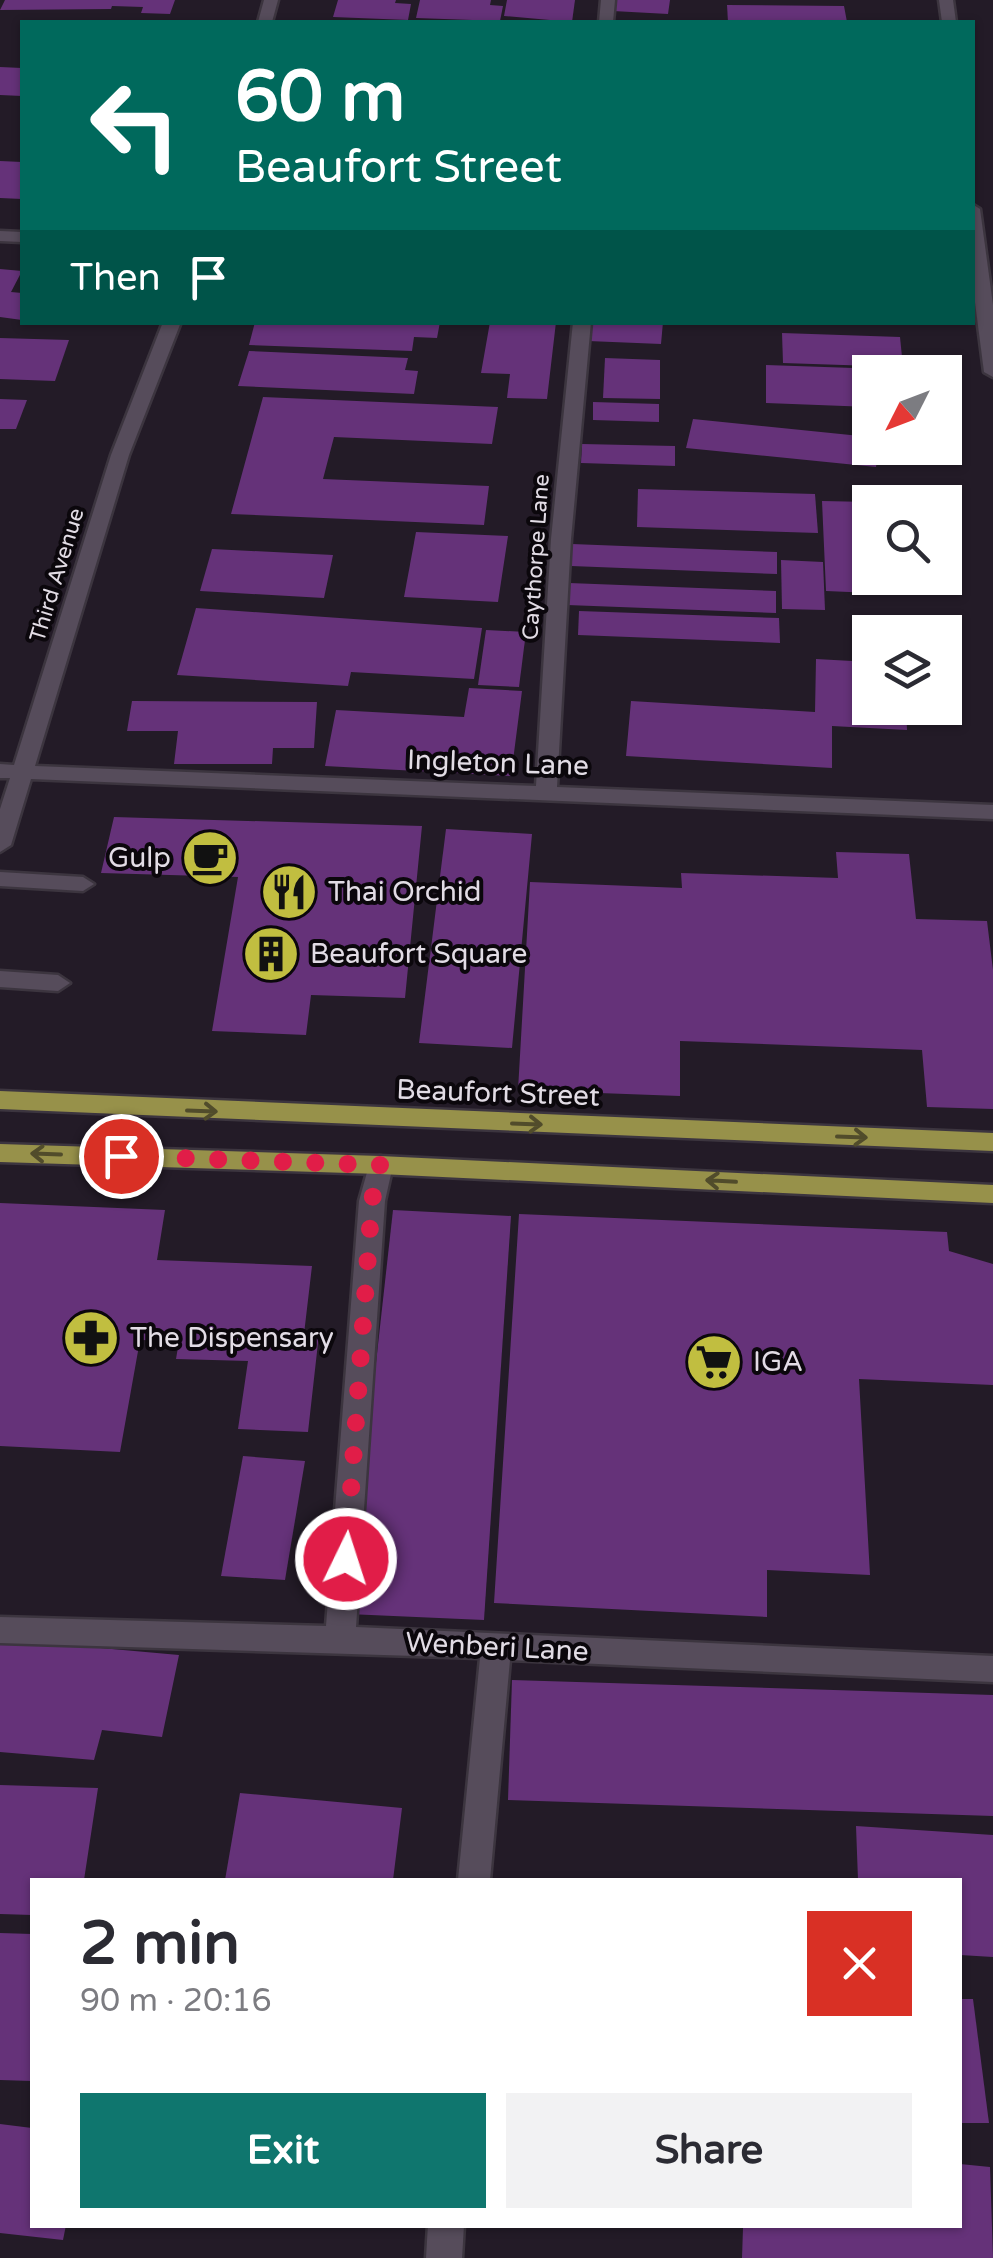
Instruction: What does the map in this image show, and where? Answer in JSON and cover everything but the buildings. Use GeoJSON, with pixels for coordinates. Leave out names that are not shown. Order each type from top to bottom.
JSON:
{"type":"FeatureCollection","features":[{"type":"Feature","properties":{"kind":"main road","name":"Beaufort Street"},"geometry":{"type":"LineString","coordinates":[[0,1100],[993,1142]]}},
{"type":"Feature","properties":{"kind":"main road"},"geometry":{"type":"LineString","coordinates":[[0,1152],[380,1165],[993,1194]]}},
{"type":"Feature","properties":{"kind":"street"},"geometry":{"type":"LineString","coordinates":[[975,225],[993,372]]}},
{"type":"Feature","properties":{"kind":"street","name":"Third Avenue"},"geometry":{"type":"LineString","coordinates":[[0,845],[120,455],[171,325]]}},
{"type":"Feature","properties":{"kind":"street","name":"Caythorpe Lane"},"geometry":{"type":"LineString","coordinates":[[546,795],[561,539],[582,325]]}},
{"type":"Feature","properties":{"kind":"street","name":"Ingleton Lane"},"geometry":{"type":"LineString","coordinates":[[0,770],[993,812]]}},
{"type":"Feature","properties":{"kind":"street"},"geometry":{"type":"LineString","coordinates":[[0,880],[83,884]]}},
{"type":"Feature","properties":{"kind":"street"},"geometry":{"type":"LineString","coordinates":[[0,980],[58,982]]}},
{"type":"Feature","properties":{"kind":"street"},"geometry":{"type":"LineString","coordinates":[[340,1639],[372,1200],[380,1165]]}},
{"type":"Feature","properties":{"kind":"street","name":"Wenberi Lane"},"geometry":{"type":"LineString","coordinates":[[0,1630],[340,1639],[993,1669]]}},
{"type":"Feature","properties":{"kind":"street"},"geometry":{"type":"LineString","coordinates":[[474,1878],[496,1648]]}},
{"type":"Feature","properties":{"kind":"street"},"geometry":{"type":"LineString","coordinates":[[444,2258],[446,2228]]}},
{"type":"Feature","properties":{"kind":"place","name":"Gulp"},"geometry":{"type":"Point","coordinates":[210,858]}},
{"type":"Feature","properties":{"kind":"place","name":"Thai Orchid"},"geometry":{"type":"Point","coordinates":[289,892]}},
{"type":"Feature","properties":{"kind":"place","name":"Beaufort Square"},"geometry":{"type":"Point","coordinates":[271,954]}},
{"type":"Feature","properties":{"kind":"place","name":"The Dispensary"},"geometry":{"type":"Point","coordinates":[91,1338]}},
{"type":"Feature","properties":{"kind":"place","name":"IGA"},"geometry":{"type":"Point","coordinates":[714,1362]}},
{"type":"Feature","properties":{"kind":"route"},"geometry":{"type":"LineString","coordinates":[[121,1156],[380,1165],[372,1200],[346,1559]]}}]}
